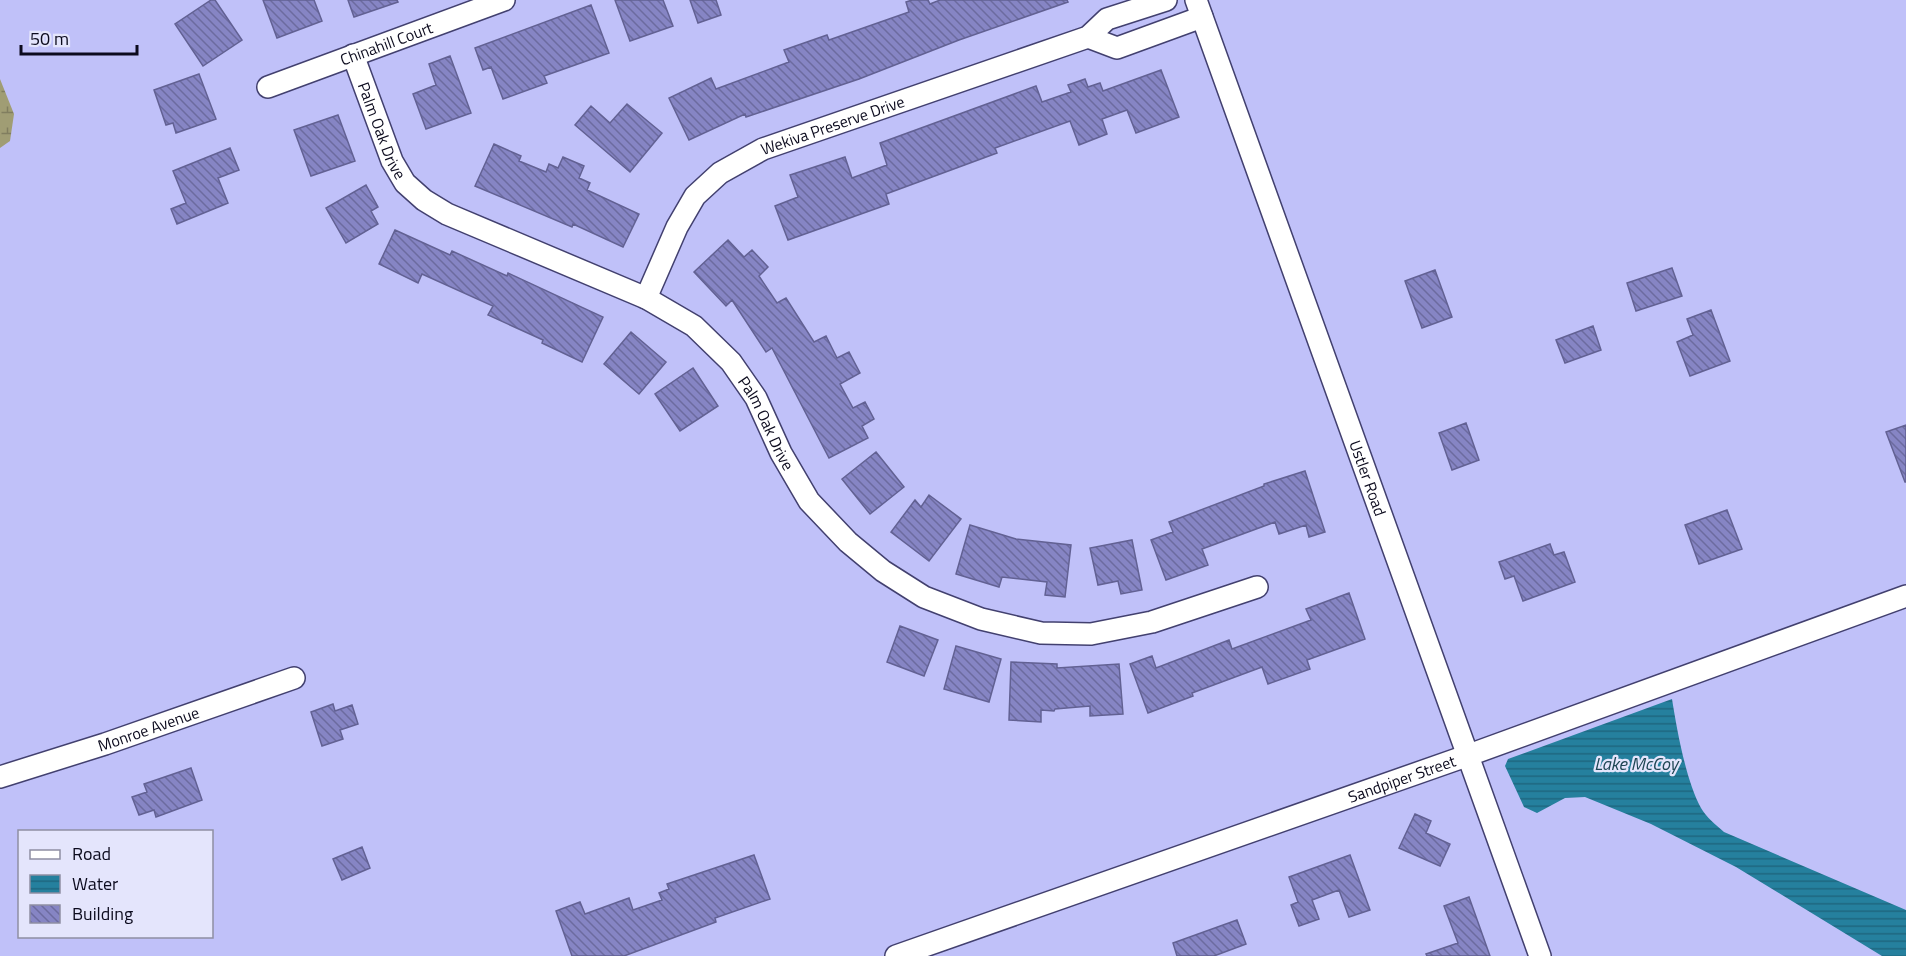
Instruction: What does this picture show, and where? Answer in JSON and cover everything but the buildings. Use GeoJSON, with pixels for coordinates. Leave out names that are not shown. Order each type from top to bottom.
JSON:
{"type":"FeatureCollection","features":[{"type":"Feature","properties":{"kind":"street","name":"Chinahill Court"},"geometry":{"type":"LineString","coordinates":[[268,87],[504,0]]}},
{"type":"Feature","properties":{"kind":"street","name":"Wekiva Preserve Drive"},"geometry":{"type":"LineString","coordinates":[[646,298],[677,227],[695,196],[720,173],[763,149],[1088,37],[1107,19],[1166,0]]}},
{"type":"Feature","properties":{"kind":"street"},"geometry":{"type":"LineString","coordinates":[[1088,37],[1117,48],[1146,37],[1199,8]]}},
{"type":"Feature","properties":{"kind":"street","name":"Ustler Road"},"geometry":{"type":"LineString","coordinates":[[1199,8],[1540,956]]}},
{"type":"Feature","properties":{"kind":"street"},"geometry":{"type":"LineString","coordinates":[[1137,10],[1146,37]]}},
{"type":"Feature","properties":{"kind":"street","name":"Palm Oak Drive"},"geometry":{"type":"LineString","coordinates":[[353,56],[392,161],[405,183],[424,200],[447,214],[646,298],[694,326],[731,362],[756,398],[781,453],[809,501],[848,542],[874,564],[924,597],[981,619],[1041,633],[1091,634],[1152,622],[1257,587]]}},
{"type":"Feature","properties":{"kind":"street","name":"Sandpiper Street"},"geometry":{"type":"LineString","coordinates":[[896,956],[1469,755],[1906,596]]}},
{"type":"Feature","properties":{"kind":"street","name":"Monroe Avenue"},"geometry":{"type":"LineString","coordinates":[[0,777],[105,744],[294,678]]}},
{"type":"Feature","properties":{"kind":"green space"},"geometry":{"type":"Polygon","coordinates":[[[0,79],[14,114],[10,141],[0,148],[0,79]]]}},
{"type":"Feature","properties":{"kind":"water","name":"Lake McCoy"},"geometry":{"type":"Polygon","coordinates":[[[1672,699],[1679,740],[1691,784],[1708,818],[1724,832],[1906,910],[1906,956],[1882,956],[1736,867],[1651,824],[1585,797],[1565,798],[1537,813],[1524,807],[1505,766],[1508,759],[1672,699]]]}}]}
